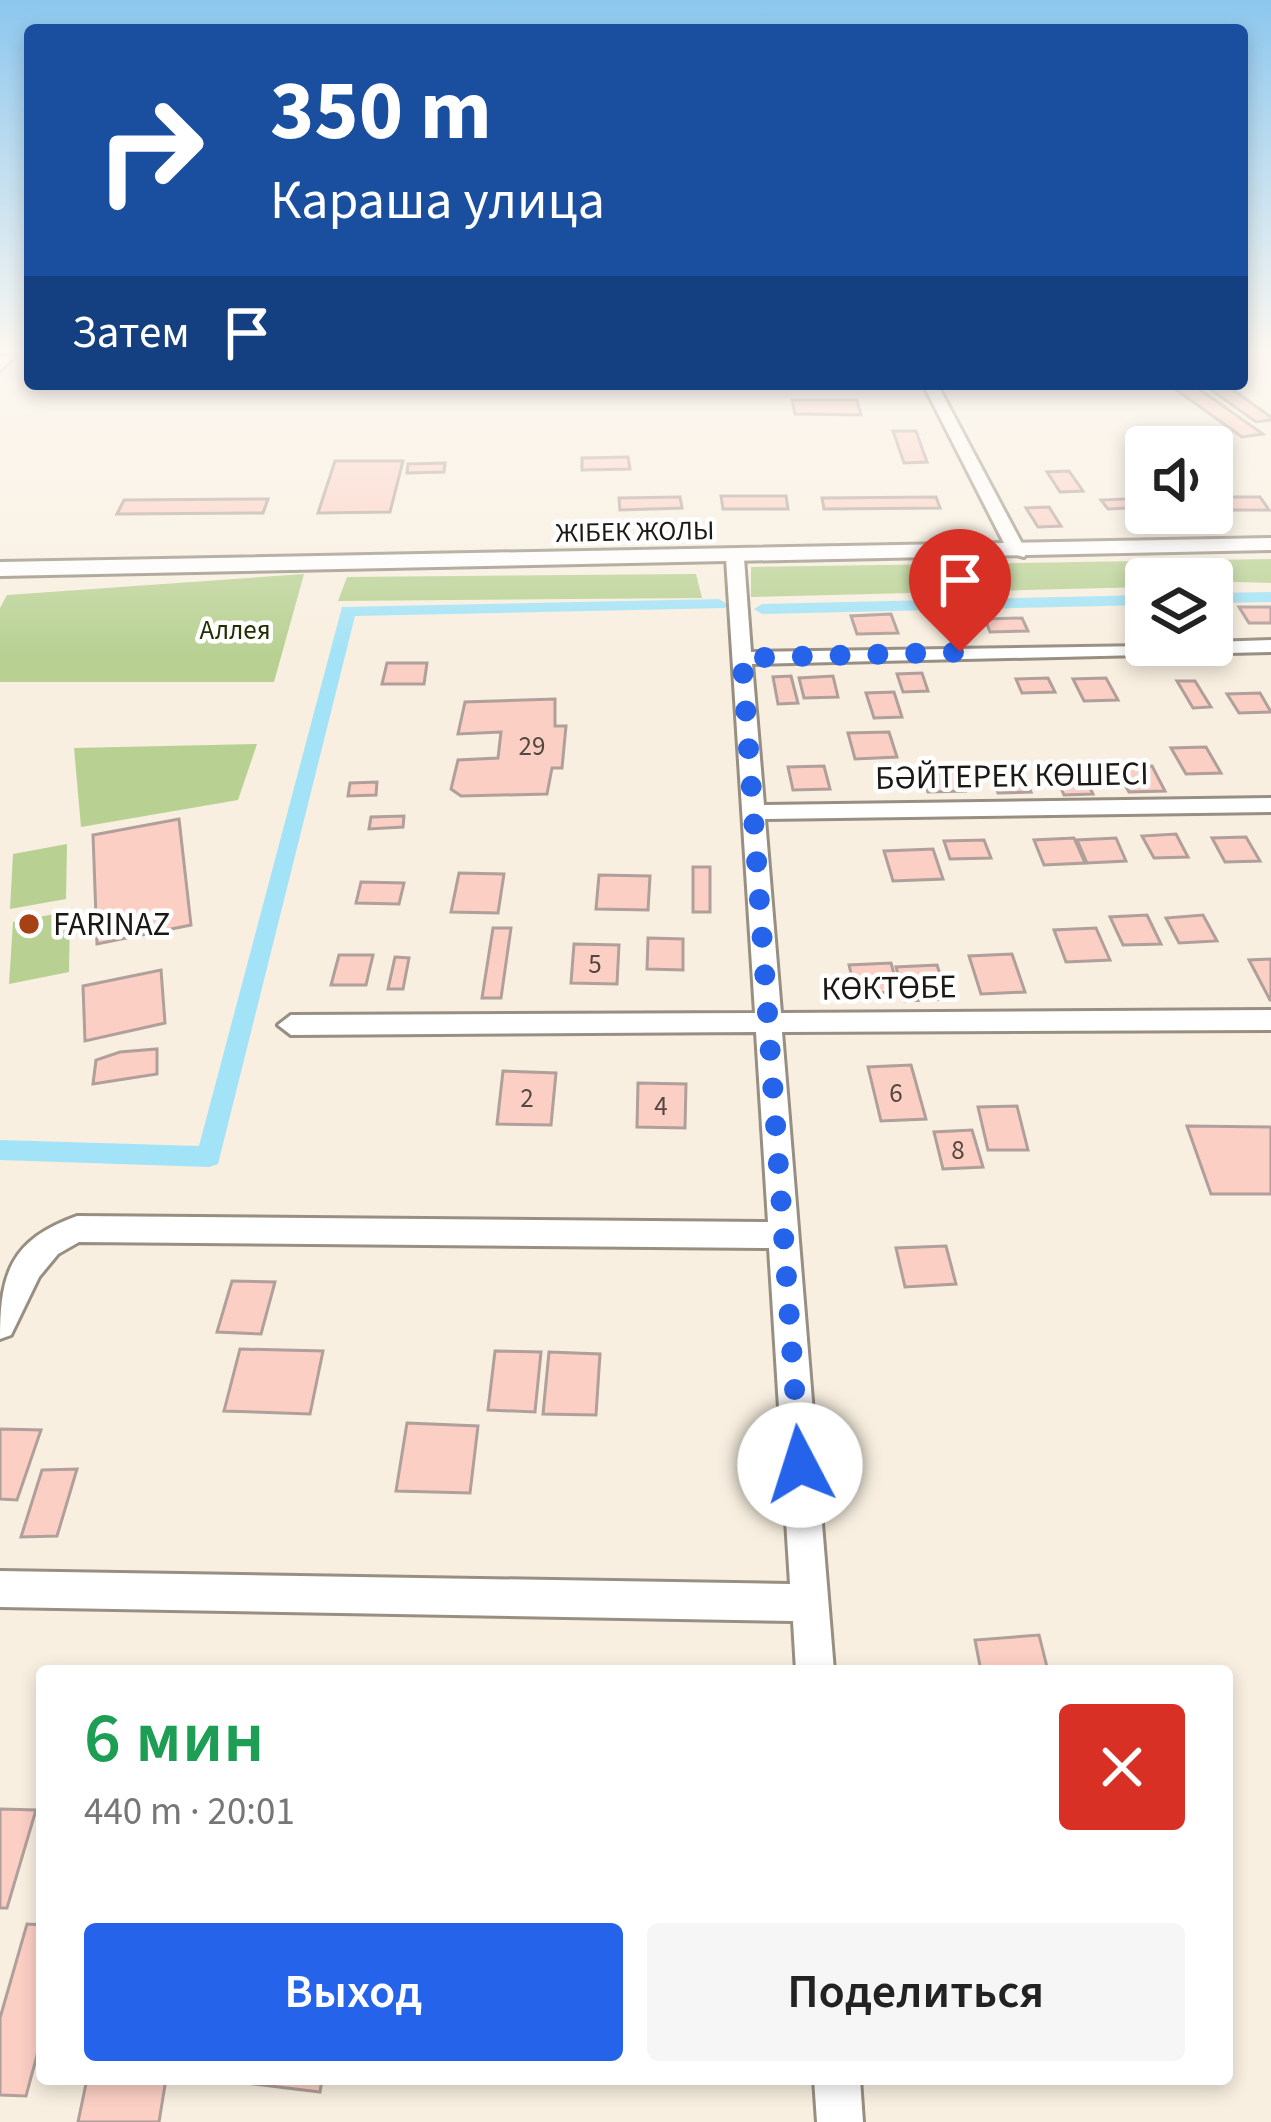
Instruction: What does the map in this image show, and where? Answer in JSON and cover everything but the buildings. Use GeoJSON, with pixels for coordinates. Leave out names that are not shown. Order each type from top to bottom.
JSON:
{"type":"FeatureCollection","features":[{"type":"Feature","properties":{"kind":"main road","name":"ЖІБЕК ЖОЛЫ"},"geometry":{"type":"LineString","coordinates":[[0,568],[1018,553],[1271,544]]}},
{"type":"Feature","properties":{"kind":"street"},"geometry":{"type":"LineString","coordinates":[[967,455],[1018,553]]}},
{"type":"Feature","properties":{"kind":"street"},"geometry":{"type":"LineString","coordinates":[[735,558],[815,1665]]}},
{"type":"Feature","properties":{"kind":"street"},"geometry":{"type":"LineString","coordinates":[[742,658],[1271,646]]}},
{"type":"Feature","properties":{"kind":"street","name":"БӘЙТЕРЕК КӨШЕСІ"},"geometry":{"type":"LineString","coordinates":[[753,812],[1271,806]]}},
{"type":"Feature","properties":{"kind":"street","name":"КӨКТӨБЕ"},"geometry":{"type":"LineString","coordinates":[[291,1025],[1271,1020]]}},
{"type":"Feature","properties":{"kind":"street"},"geometry":{"type":"LineString","coordinates":[[0,1325],[32,1255],[52,1238],[77,1228],[782,1235]]}},
{"type":"Feature","properties":{"kind":"street"},"geometry":{"type":"LineString","coordinates":[[0,1589],[812,1603]]}},
{"type":"Feature","properties":{"kind":"street"},"geometry":{"type":"LineString","coordinates":[[837,2085],[839,2122]]}},
{"type":"Feature","properties":{"kind":"green space"},"geometry":{"type":"Polygon","coordinates":[[[1271,559],[1271,583],[1233,582],[1233,560],[1271,559]]]}},
{"type":"Feature","properties":{"kind":"green space"},"geometry":{"type":"Polygon","coordinates":[[[1125,561],[1125,588],[751,597],[751,567],[1125,561]]]}},
{"type":"Feature","properties":{"kind":"green space","name":"Аллея"},"geometry":{"type":"Polygon","coordinates":[[[304,574],[274,682],[0,682],[0,608],[7,595],[304,574]]]}},
{"type":"Feature","properties":{"kind":"green space"},"geometry":{"type":"Polygon","coordinates":[[[696,574],[702,598],[338,601],[347,577],[696,574]]]}},
{"type":"Feature","properties":{"kind":"green space"},"geometry":{"type":"Polygon","coordinates":[[[257,744],[238,800],[81,827],[74,748],[257,744]]]}},
{"type":"Feature","properties":{"kind":"green space"},"geometry":{"type":"Polygon","coordinates":[[[67,844],[66,899],[10,909],[13,854],[67,844]]]}},
{"type":"Feature","properties":{"kind":"green space"},"geometry":{"type":"Polygon","coordinates":[[[70,911],[69,972],[9,984],[13,922],[70,911]]]}},
{"type":"Feature","properties":{"kind":"waterway"},"geometry":{"type":"LineString","coordinates":[[1233,598],[1271,597]]}},
{"type":"Feature","properties":{"kind":"waterway"},"geometry":{"type":"LineString","coordinates":[[762,609],[1125,600]]}},
{"type":"Feature","properties":{"kind":"waterway"},"geometry":{"type":"LineString","coordinates":[[0,1150],[209,1157],[348,611],[719,604]]}},
{"type":"Feature","properties":{"kind":"place","name":"FARINAZ"},"geometry":{"type":"Point","coordinates":[29,924]}},
{"type":"Feature","properties":{"kind":"route"},"geometry":{"type":"LineString","coordinates":[[800,1465],[742,658],[960,652]]}}]}
